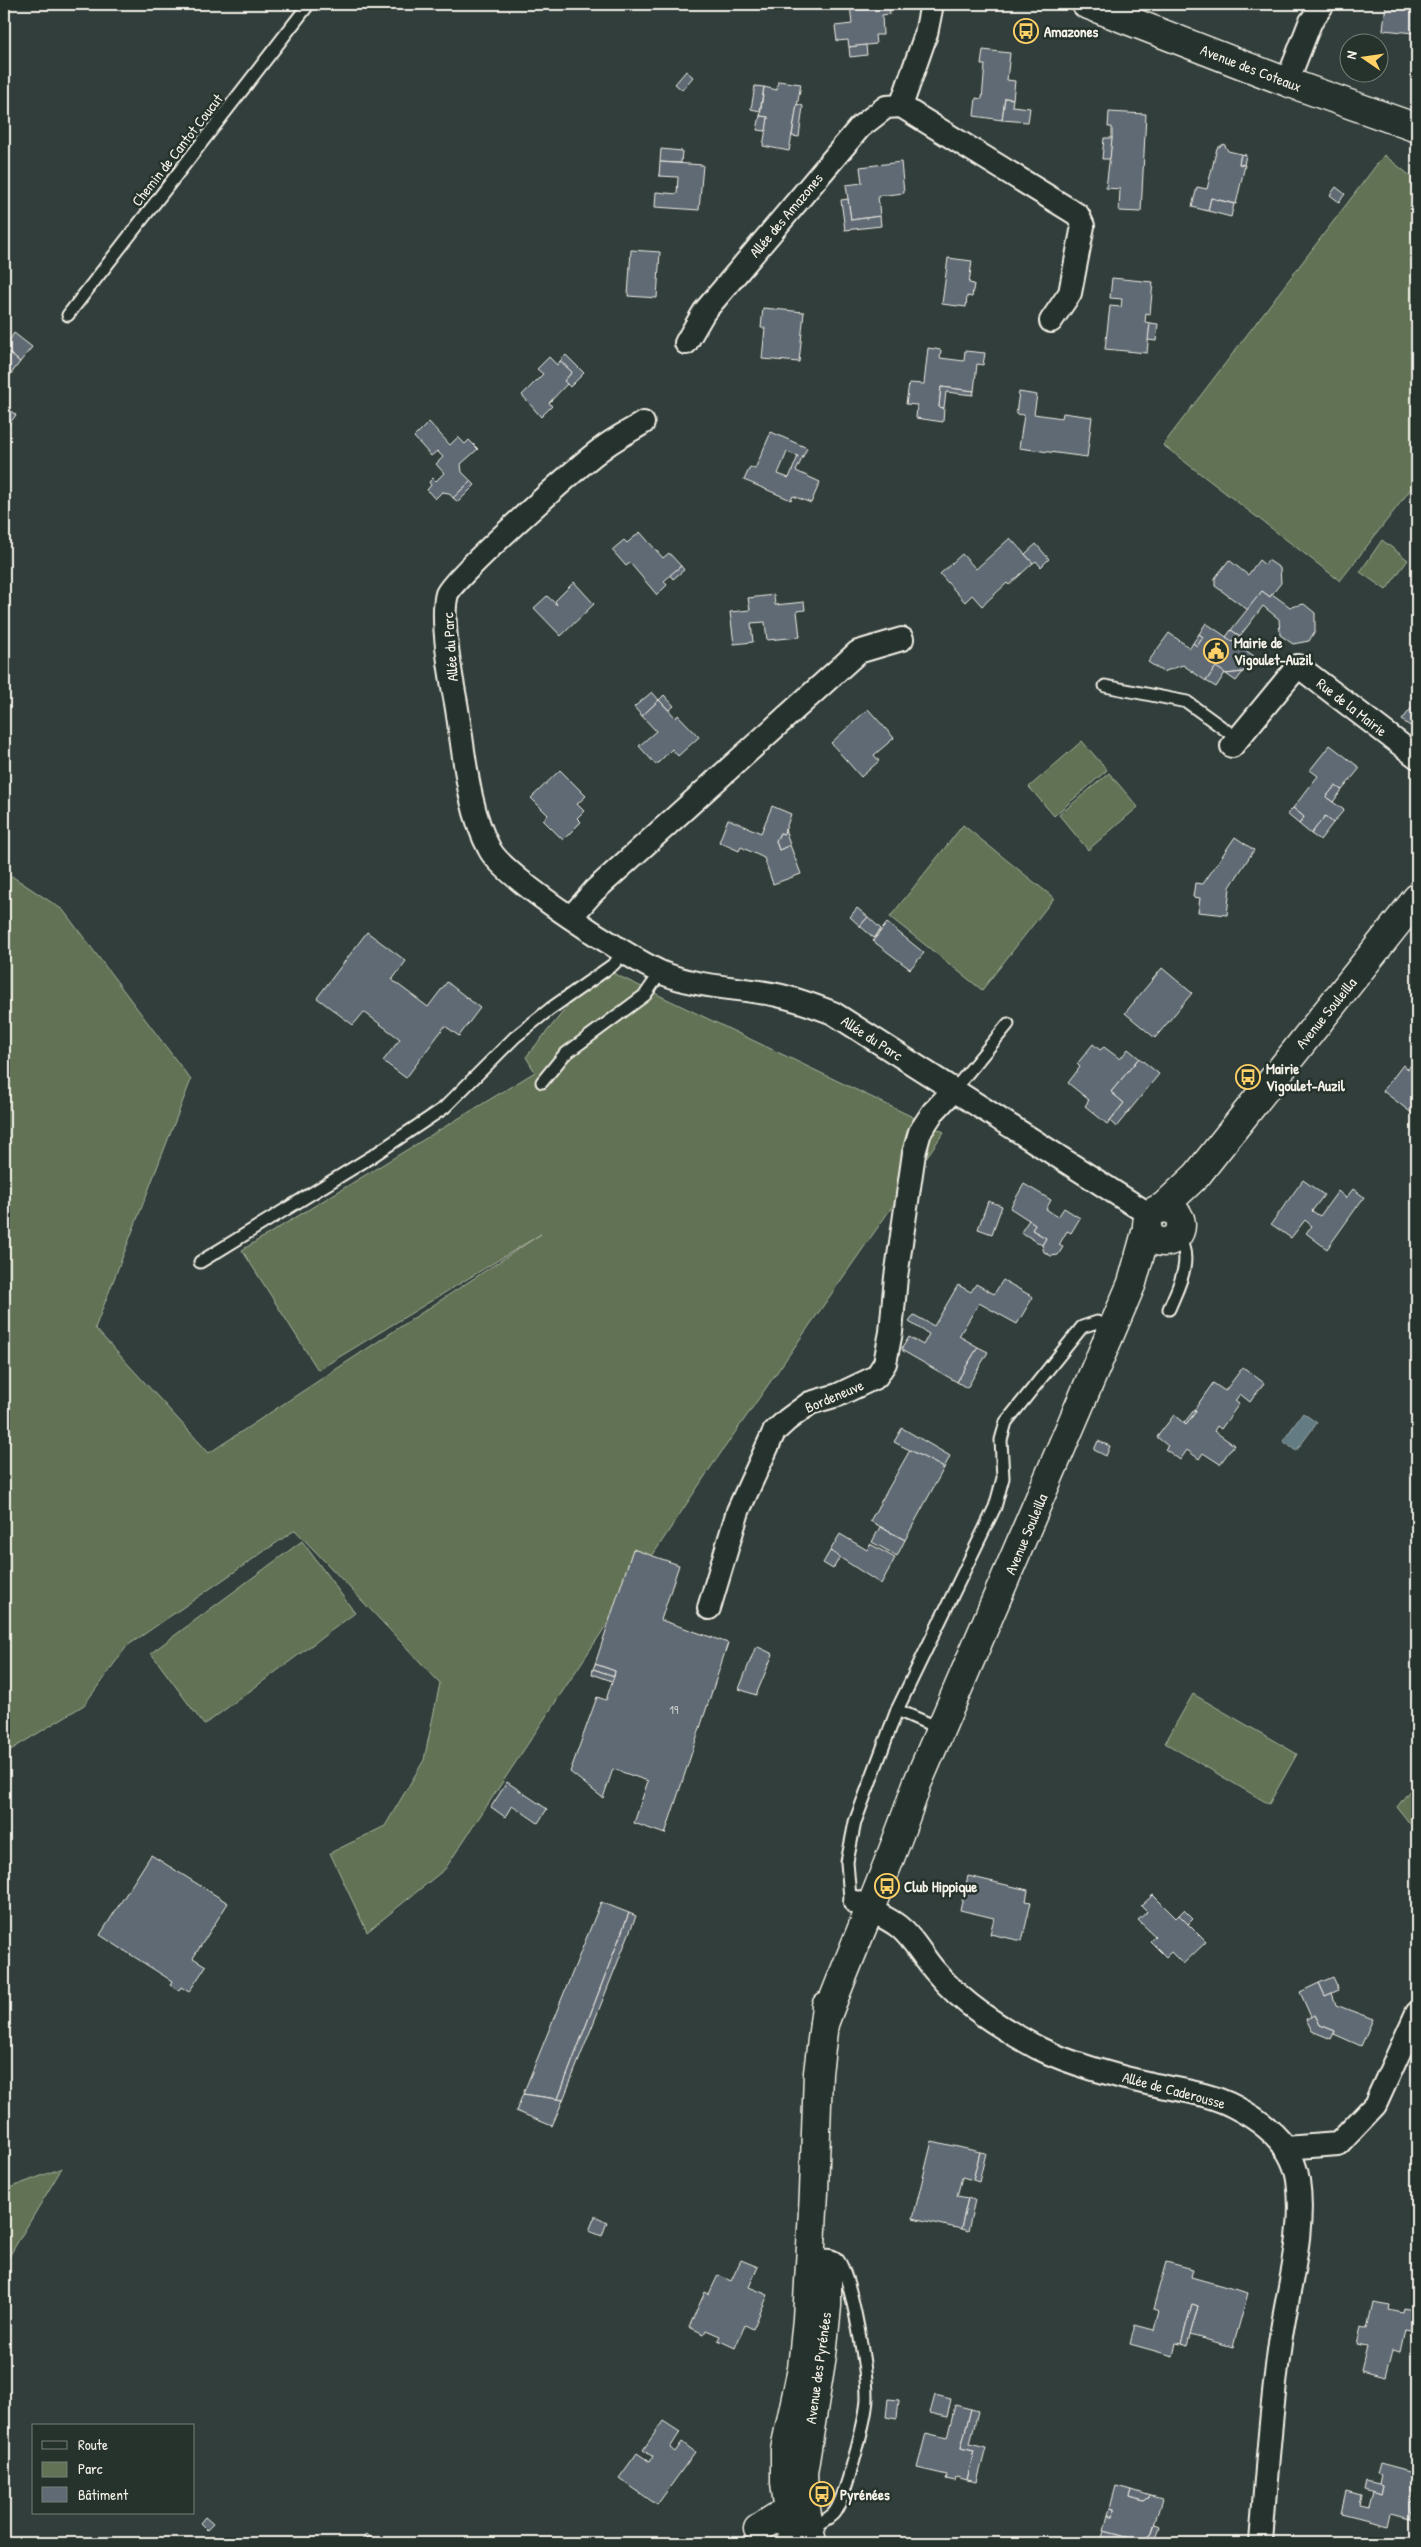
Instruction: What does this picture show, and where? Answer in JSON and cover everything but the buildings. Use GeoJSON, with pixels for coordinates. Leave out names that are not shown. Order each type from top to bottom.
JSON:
{"type":"FeatureCollection","features":[{"type":"Feature","properties":{"kind":"street"},"geometry":{"type":"LineString","coordinates":[[932,4],[926,34],[901,106],[1078,215],[1083,226],[1070,292],[1051,321]]}},
{"type":"Feature","properties":{"kind":"street","name":"Avenue des Coteaux"},"geometry":{"type":"LineString","coordinates":[[1086,4],[1287,82],[1417,128]]}},
{"type":"Feature","properties":{"kind":"street"},"geometry":{"type":"LineString","coordinates":[[1287,82],[1310,24],[1322,4]]}},
{"type":"Feature","properties":{"kind":"street","name":"Allée des Amazones"},"geometry":{"type":"LineString","coordinates":[[686,343],[704,312],[860,127],[886,107],[901,106]]}},
{"type":"Feature","properties":{"kind":"street","name":"Allée du Parc"},"geometry":{"type":"LineString","coordinates":[[644,424],[603,447],[481,556],[447,592],[446,620],[451,676],[473,802],[480,829],[491,852],[509,871],[571,917],[661,972],[698,983],[776,994],[833,1013],[1164,1226]]}},
{"type":"Feature","properties":{"kind":"street"},"geometry":{"type":"LineString","coordinates":[[571,917],[594,891],[858,652],[902,639]]}},
{"type":"Feature","properties":{"kind":"street","name":"Rue de la Mairie"},"geometry":{"type":"LineString","coordinates":[[1235,743],[1298,666],[1417,757]]}},
{"type":"Feature","properties":{"kind":"street","name":"Avenue Souleilla"},"geometry":{"type":"LineString","coordinates":[[862,1907],[881,1845],[917,1784],[1063,1448],[1132,1283],[1164,1226],[1198,1175],[1417,898]]}},
{"type":"Feature","properties":{"kind":"street","name":"Bordeneuve"},"geometry":{"type":"LineString","coordinates":[[709,1608],[738,1510],[774,1432],[810,1403],[838,1395],[876,1377],[884,1363],[891,1332],[914,1153],[920,1132],[933,1112],[953,1090]]}},
{"type":"Feature","properties":{"kind":"street","name":"Avenue des Pyrénées"},"geometry":{"type":"LineString","coordinates":[[798,2535],[804,2498],[803,2473],[822,2355],[827,2306],[818,2255],[814,2192],[818,2073],[830,1983],[862,1907]]}},
{"type":"Feature","properties":{"kind":"street","name":"Allée de Caderousse"},"geometry":{"type":"LineString","coordinates":[[862,1907],[900,1927],[952,1990],[977,2011],[1005,2029],[1041,2049],[1083,2064],[1132,2080],[1205,2095],[1232,2105],[1256,2118],[1275,2135],[1290,2155],[1298,2179],[1300,2218],[1280,2342],[1268,2445],[1261,2543]]}},
{"type":"Feature","properties":{"kind":"street"},"geometry":{"type":"LineString","coordinates":[[1285,2148],[1338,2144],[1376,2105],[1417,2014]]}},
{"type":"Feature","properties":{"kind":"street","name":"Avenue des Pyrénées"},"geometry":{"type":"LineString","coordinates":[[798,2535],[785,2482],[785,2449],[802,2369],[818,2255]]}},
{"type":"Feature","properties":{"kind":"street"},"geometry":{"type":"LineString","coordinates":[[755,2536],[785,2482]]}},
{"type":"Feature","properties":{"kind":"street"},"geometry":{"type":"LineString","coordinates":[[755,2536],[775,2518],[798,2535]]}},
{"type":"Feature","properties":{"kind":"lane","name":"Chemin de Cantot Coucut"},"geometry":{"type":"LineString","coordinates":[[68,315],[309,4]]}},
{"type":"Feature","properties":{"kind":"lane"},"geometry":{"type":"LineString","coordinates":[[1105,686],[1186,702],[1235,743]]}},
{"type":"Feature","properties":{"kind":"lane"},"geometry":{"type":"LineString","coordinates":[[200,1262],[371,1156],[444,1108],[515,1038],[550,1009],[614,964],[624,951]]}},
{"type":"Feature","properties":{"kind":"lane"},"geometry":{"type":"LineString","coordinates":[[542,1082],[564,1055],[645,995],[661,972]]}},
{"type":"Feature","properties":{"kind":"lane"},"geometry":{"type":"LineString","coordinates":[[953,1090],[1008,1024]]}},
{"type":"Feature","properties":{"kind":"lane"},"geometry":{"type":"LineString","coordinates":[[1164,1226],[1184,1244],[1185,1270],[1169,1309]]}},
{"type":"Feature","properties":{"kind":"lane"},"geometry":{"type":"LineString","coordinates":[[862,1907],[850,1898],[847,1862],[855,1822],[897,1710],[995,1507],[1003,1478],[1001,1440],[1006,1422],[1082,1327],[1097,1322],[1112,1328]]}},
{"type":"Feature","properties":{"kind":"lane"},"geometry":{"type":"LineString","coordinates":[[897,1710],[941,1729]]}},
{"type":"Feature","properties":{"kind":"lane"},"geometry":{"type":"LineString","coordinates":[[798,2535],[834,2513],[846,2488],[867,2399],[865,2361],[846,2278],[838,2260],[833,2256],[818,2255]]}},
{"type":"Feature","properties":{"kind":"green space"},"geometry":{"type":"Polygon","coordinates":[[[1384,155],[1417,181],[1417,481],[1340,581],[1163,445],[1384,155]]]}},
{"type":"Feature","properties":{"kind":"green space"},"geometry":{"type":"Polygon","coordinates":[[[1382,540],[1408,560],[1386,590],[1360,572],[1382,540]]]}},
{"type":"Feature","properties":{"kind":"green space"},"geometry":{"type":"Polygon","coordinates":[[[1082,741],[1107,770],[1054,816],[1029,787],[1082,741]]]}},
{"type":"Feature","properties":{"kind":"green space"},"geometry":{"type":"Polygon","coordinates":[[[1109,773],[1138,807],[1088,850],[1059,815],[1109,773]]]}},
{"type":"Feature","properties":{"kind":"green space"},"geometry":{"type":"Polygon","coordinates":[[[963,825],[1054,898],[982,990],[890,917],[963,825]]]}},
{"type":"Feature","properties":{"kind":"green space"},"geometry":{"type":"Polygon","coordinates":[[[4,871],[63,910],[191,1080],[95,1328],[209,1453],[541,1234],[318,1370],[242,1250],[535,1072],[526,1057],[600,967],[944,1132],[709,1470],[445,1869],[367,1932],[330,1853],[385,1826],[424,1760],[440,1683],[295,1530],[127,1646],[84,1705],[4,1754],[4,871]]]}},
{"type":"Feature","properties":{"kind":"green space"},"geometry":{"type":"Polygon","coordinates":[[[302,1541],[355,1613],[204,1725],[151,1653],[302,1541]]]}},
{"type":"Feature","properties":{"kind":"green space"},"geometry":{"type":"Polygon","coordinates":[[[1193,1694],[1297,1754],[1269,1804],[1165,1743],[1193,1694]]]}},
{"type":"Feature","properties":{"kind":"green space"},"geometry":{"type":"Polygon","coordinates":[[[1417,1781],[1417,1833],[1397,1807],[1417,1781]]]}},
{"type":"Feature","properties":{"kind":"green space"},"geometry":{"type":"Polygon","coordinates":[[[62,2168],[4,2265],[4,2190],[62,2168]]]}},
{"type":"Feature","properties":{"kind":"water"},"geometry":{"type":"Polygon","coordinates":[[[1303,1413],[1317,1423],[1296,1451],[1283,1441],[1303,1413]]]}},
{"type":"Feature","properties":{"kind":"place","name":"Amazones"},"geometry":{"type":"Point","coordinates":[1026,31]}},
{"type":"Feature","properties":{"kind":"place","name":"Mairie de Vigoulet-Auzil"},"geometry":{"type":"Point","coordinates":[1216,651]}},
{"type":"Feature","properties":{"kind":"place","name":"Mairie Vigoulet-Auzil"},"geometry":{"type":"Point","coordinates":[1248,1077]}},
{"type":"Feature","properties":{"kind":"place","name":"Club Hippique"},"geometry":{"type":"Point","coordinates":[887,1886]}},
{"type":"Feature","properties":{"kind":"place","name":"Pyrénées"},"geometry":{"type":"Point","coordinates":[822,2494]}}]}
